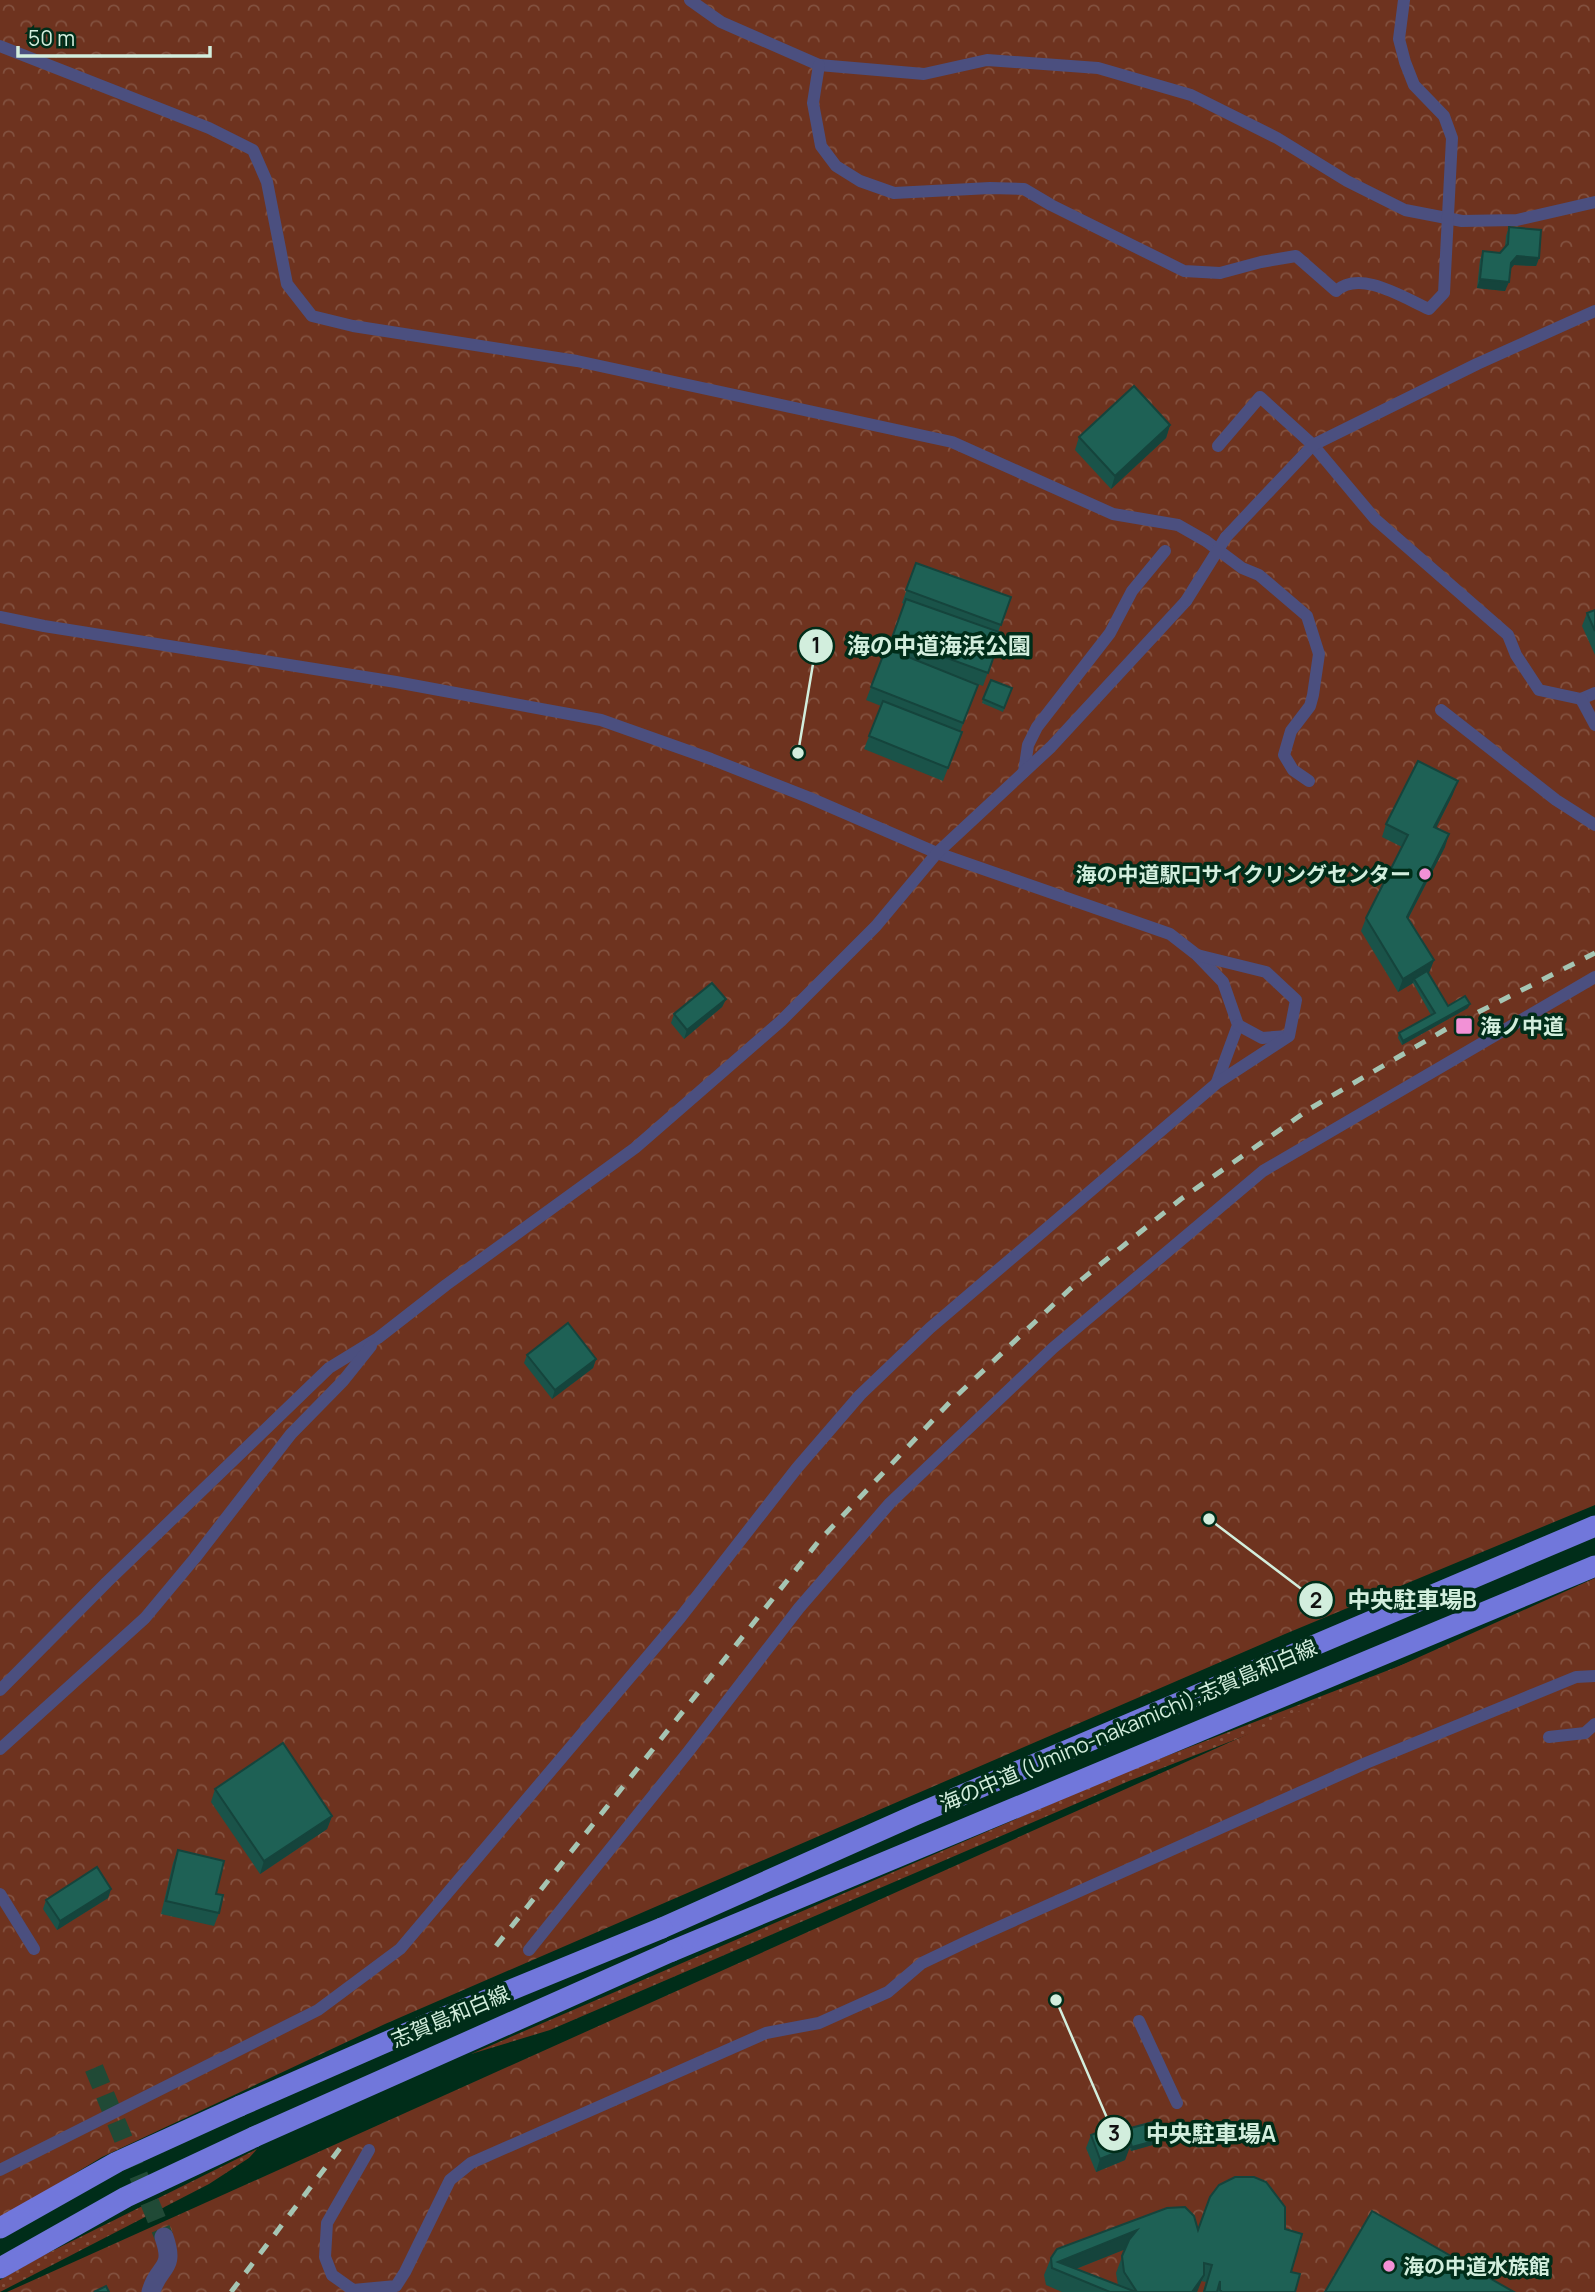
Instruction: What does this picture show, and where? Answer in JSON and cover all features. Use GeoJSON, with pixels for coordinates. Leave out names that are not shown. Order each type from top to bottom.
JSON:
{"type":"FeatureCollection","features":[{"type":"Feature","properties":{"kind":"main road","name":"海の中道 (Umino-nakamichi);志賀島和白線"},"geometry":{"type":"LineString","coordinates":[[662,1928],[915,1815],[1595,1526]]}},
{"type":"Feature","properties":{"kind":"main road","name":"海の中道 (Umino-nakamichi);志賀島和白線"},"geometry":{"type":"LineString","coordinates":[[672,1951],[1595,1566]]}},
{"type":"Feature","properties":{"kind":"main road","name":"志賀島和白線"},"geometry":{"type":"LineString","coordinates":[[0,2228],[117,2162],[240,2106],[423,2026],[662,1928]]}},
{"type":"Feature","properties":{"kind":"main road","name":"志賀島和白線"},"geometry":{"type":"LineString","coordinates":[[0,2268],[126,2197],[254,2137],[672,1951]]}},
{"type":"Feature","properties":{"kind":"street"},"geometry":{"type":"LineString","coordinates":[[151,2292],[153,2284],[167,2266],[170,2252],[164,2237]]}},
{"type":"Feature","properties":{"kind":"lane"},"geometry":{"type":"LineString","coordinates":[[690,0],[721,22],[819,65],[924,74],[987,60],[1098,68],[1191,94],[1278,138],[1347,181],[1405,210],[1462,221],[1517,220],[1595,202]]}},
{"type":"Feature","properties":{"kind":"lane"},"geometry":{"type":"LineString","coordinates":[[819,65],[813,103],[821,146],[836,166],[860,181],[894,193],[1024,189],[1184,271],[1220,273],[1296,256],[1336,291],[1343,284],[1367,282],[1429,309],[1444,293],[1452,138],[1444,116],[1414,85],[1405,62],[1399,38],[1405,0]]}},
{"type":"Feature","properties":{"kind":"lane"},"geometry":{"type":"LineString","coordinates":[[0,46],[209,128],[253,150],[267,182],[287,284],[312,316],[353,326],[577,361],[835,419],[952,442],[1113,514],[1178,525],[1206,541],[1242,568],[1259,575],[1307,616],[1320,654],[1314,695],[1310,706],[1291,731],[1284,755],[1293,770],[1309,781]]}},
{"type":"Feature","properties":{"kind":"lane"},"geometry":{"type":"LineString","coordinates":[[0,1690],[107,1582],[329,1368],[378,1338],[446,1285],[635,1148],[780,1021],[876,926],[937,853],[1051,747],[1186,601],[1226,537],[1313,445],[1477,364],[1595,311]]}},
{"type":"Feature","properties":{"kind":"lane"},"geometry":{"type":"LineString","coordinates":[[1218,446],[1261,397],[1313,445],[1375,519],[1508,635],[1516,655],[1539,690],[1581,698],[1595,693]]}},
{"type":"Feature","properties":{"kind":"lane"},"geometry":{"type":"LineString","coordinates":[[1023,773],[1028,745],[1037,727],[1110,633],[1132,591],[1165,551]]}},
{"type":"Feature","properties":{"kind":"lane"},"geometry":{"type":"LineString","coordinates":[[0,617],[396,682],[600,720],[748,774],[937,853],[1170,934],[1197,955],[1223,982],[1238,1025],[1217,1083]]}},
{"type":"Feature","properties":{"kind":"lane"},"geometry":{"type":"LineString","coordinates":[[1581,698],[1595,725]]}},
{"type":"Feature","properties":{"kind":"lane"},"geometry":{"type":"LineString","coordinates":[[1441,710],[1556,800],[1595,824]]}},
{"type":"Feature","properties":{"kind":"lane"},"geometry":{"type":"LineString","coordinates":[[0,2170],[318,2010],[400,1949],[680,1618],[797,1468],[860,1395],[930,1328],[1217,1083],[1289,1036],[1296,1000],[1266,972],[1197,955]]}},
{"type":"Feature","properties":{"kind":"lane"},"geometry":{"type":"LineString","coordinates":[[529,1950],[799,1608],[890,1503],[1054,1348],[1263,1171],[1595,977]]}},
{"type":"Feature","properties":{"kind":"lane"},"geometry":{"type":"LineString","coordinates":[[1238,1025],[1262,1038],[1289,1036]]}},
{"type":"Feature","properties":{"kind":"lane"},"geometry":{"type":"LineString","coordinates":[[0,1749],[145,1618],[291,1434],[343,1381],[378,1338]]}},
{"type":"Feature","properties":{"kind":"lane"},"geometry":{"type":"LineString","coordinates":[[369,2150],[327,2223],[325,2257],[332,2275],[353,2291],[394,2289],[450,2180],[471,2162],[766,2033],[819,2023],[888,1992],[922,1963],[1378,1758],[1576,1677],[1595,1676]]}},
{"type":"Feature","properties":{"kind":"lane"},"geometry":{"type":"LineString","coordinates":[[1549,1737],[1585,1733],[1595,1724]]}},
{"type":"Feature","properties":{"kind":"lane"},"geometry":{"type":"LineString","coordinates":[[0,1894],[34,1949]]}},
{"type":"Feature","properties":{"kind":"lane"},"geometry":{"type":"LineString","coordinates":[[1139,2021],[1177,2103]]}},
{"type":"Feature","properties":{"kind":"green space"},"geometry":{"type":"Polygon","coordinates":[[[0,0],[1595,0],[1595,1505],[1285,1634],[385,2024],[102,2157],[0,2219],[0,0]]]}},
{"type":"Feature","properties":{"kind":"green space"},"geometry":{"type":"Polygon","coordinates":[[[1595,1578],[1595,2292],[7,2292],[1595,1578]]]}},
{"type":"Feature","properties":{"kind":"green space"},"geometry":{"type":"Polygon","coordinates":[[[1425,1656],[1427,1665],[1129,1781],[550,2030],[471,2054],[1125,1772],[1425,1656]]]}},
{"type":"Feature","properties":{"kind":"green space"},"geometry":{"type":"Polygon","coordinates":[[[257,2149],[249,2158],[209,2184],[0,2292],[0,2280],[40,2257],[257,2149]]]}},
{"type":"Feature","properties":{"kind":"building"},"geometry":{"type":"Polygon","coordinates":[[[1509,227],[1541,230],[1539,258],[1517,256],[1511,263],[1509,282],[1480,279],[1483,251],[1500,253],[1508,244],[1509,227]]]}},
{"type":"Feature","properties":{"kind":"building"},"geometry":{"type":"Polygon","coordinates":[[[1134,386],[1170,425],[1115,476],[1079,437],[1134,386]]]}},
{"type":"Feature","properties":{"kind":"building"},"geometry":{"type":"Polygon","coordinates":[[[916,563],[1011,597],[1001,625],[906,590],[916,563]]]}},
{"type":"Feature","properties":{"kind":"building"},"geometry":{"type":"Polygon","coordinates":[[[906,599],[1002,633],[988,673],[892,638],[906,599]]]}},
{"type":"Feature","properties":{"kind":"building"},"geometry":{"type":"Polygon","coordinates":[[[1595,610],[1595,631],[1587,613],[1595,610]]]}},
{"type":"Feature","properties":{"kind":"building"},"geometry":{"type":"Polygon","coordinates":[[[886,648],[978,685],[963,723],[871,687],[886,648]]]}},
{"type":"Feature","properties":{"kind":"building"},"geometry":{"type":"Polygon","coordinates":[[[991,680],[1012,688],[1004,708],[983,699],[991,680]]]}},
{"type":"Feature","properties":{"kind":"building"},"geometry":{"type":"Polygon","coordinates":[[[883,701],[962,732],[948,768],[869,736],[883,701]]]}},
{"type":"Feature","properties":{"kind":"building"},"geometry":{"type":"Polygon","coordinates":[[[1418,761],[1458,781],[1434,827],[1449,834],[1407,917],[1434,960],[1403,979],[1366,918],[1408,835],[1386,824],[1418,761]]]}},
{"type":"Feature","properties":{"kind":"building"},"geometry":{"type":"Polygon","coordinates":[[[1427,971],[1448,1006],[1465,996],[1470,1004],[1403,1041],[1399,1033],[1435,1013],[1414,979],[1427,971]]]}},
{"type":"Feature","properties":{"kind":"building"},"geometry":{"type":"Polygon","coordinates":[[[712,983],[726,999],[687,1030],[674,1014],[712,983]]]}},
{"type":"Feature","properties":{"kind":"building"},"geometry":{"type":"Polygon","coordinates":[[[568,1323],[596,1359],[555,1390],[527,1355],[568,1323]]]}},
{"type":"Feature","properties":{"kind":"building"},"geometry":{"type":"Polygon","coordinates":[[[283,1743],[332,1816],[264,1861],[215,1789],[283,1743]]]}},
{"type":"Feature","properties":{"kind":"building"},"geometry":{"type":"Polygon","coordinates":[[[178,1850],[224,1861],[216,1894],[223,1895],[219,1913],[166,1901],[178,1850]]]}},
{"type":"Feature","properties":{"kind":"building"},"geometry":{"type":"Polygon","coordinates":[[[97,1867],[111,1889],[60,1921],[46,1900],[97,1867]]]}},
{"type":"Feature","properties":{"kind":"building"},"geometry":{"type":"Polygon","coordinates":[[[1153,2122],[1158,2140],[1132,2147],[1127,2129],[1153,2122]]]}},
{"type":"Feature","properties":{"kind":"building"},"geometry":{"type":"Polygon","coordinates":[[[1120,2123],[1130,2147],[1100,2159],[1091,2135],[1120,2123]]]}},
{"type":"Feature","properties":{"kind":"building"},"geometry":{"type":"Polygon","coordinates":[[[1235,2177],[1254,2177],[1266,2182],[1285,2207],[1285,2229],[1302,2234],[1291,2272],[1300,2274],[1295,2292],[1222,2292],[1220,2281],[1217,2292],[1204,2292],[1212,2265],[1204,2263],[1204,2275],[1192,2292],[1137,2292],[1124,2272],[1122,2256],[1137,2230],[1058,2262],[1136,2292],[1110,2292],[1052,2268],[1051,2258],[1057,2249],[1167,2208],[1185,2207],[1194,2216],[1198,2230],[1210,2197],[1219,2185],[1235,2177]]]}},
{"type":"Feature","properties":{"kind":"building","name":"海の中道水族館"},"geometry":{"type":"Polygon","coordinates":[[[1372,2211],[1514,2292],[1325,2292],[1372,2211]]]}},
{"type":"Feature","properties":{"kind":"building"},"geometry":{"type":"Polygon","coordinates":[[[106,2286],[109,2292],[94,2292],[106,2286]]]}},
{"type":"Feature","properties":{"kind":"tunnel"},"geometry":{"type":"LineString","coordinates":[[94,2068],[164,2237]]}},
{"type":"Feature","properties":{"kind":"railway"},"geometry":{"type":"LineString","coordinates":[[496,1946],[818,1542],[950,1402],[1070,1289],[1181,1199],[1311,1108],[1453,1025],[1595,953]]}},
{"type":"Feature","properties":{"kind":"railway"},"geometry":{"type":"LineString","coordinates":[[231,2292],[341,2147]]}},
{"type":"Feature","properties":{"kind":"place","name":"海の中道海浜公園"},"geometry":{"type":"Point","coordinates":[798,753]}},
{"type":"Feature","properties":{"kind":"place","name":"海の中道駅口サイクリングセンター"},"geometry":{"type":"Point","coordinates":[1425,874]}},
{"type":"Feature","properties":{"kind":"place","name":"海ノ中道"},"geometry":{"type":"Point","coordinates":[1464,1026]}},
{"type":"Feature","properties":{"kind":"place","name":"中央駐車場B"},"geometry":{"type":"Point","coordinates":[1209,1519]}},
{"type":"Feature","properties":{"kind":"place","name":"中央駐車場A"},"geometry":{"type":"Point","coordinates":[1056,2000]}},
{"type":"Feature","properties":{"kind":"place","name":"海の中道水族館"},"geometry":{"type":"Point","coordinates":[1389,2266]}}]}
